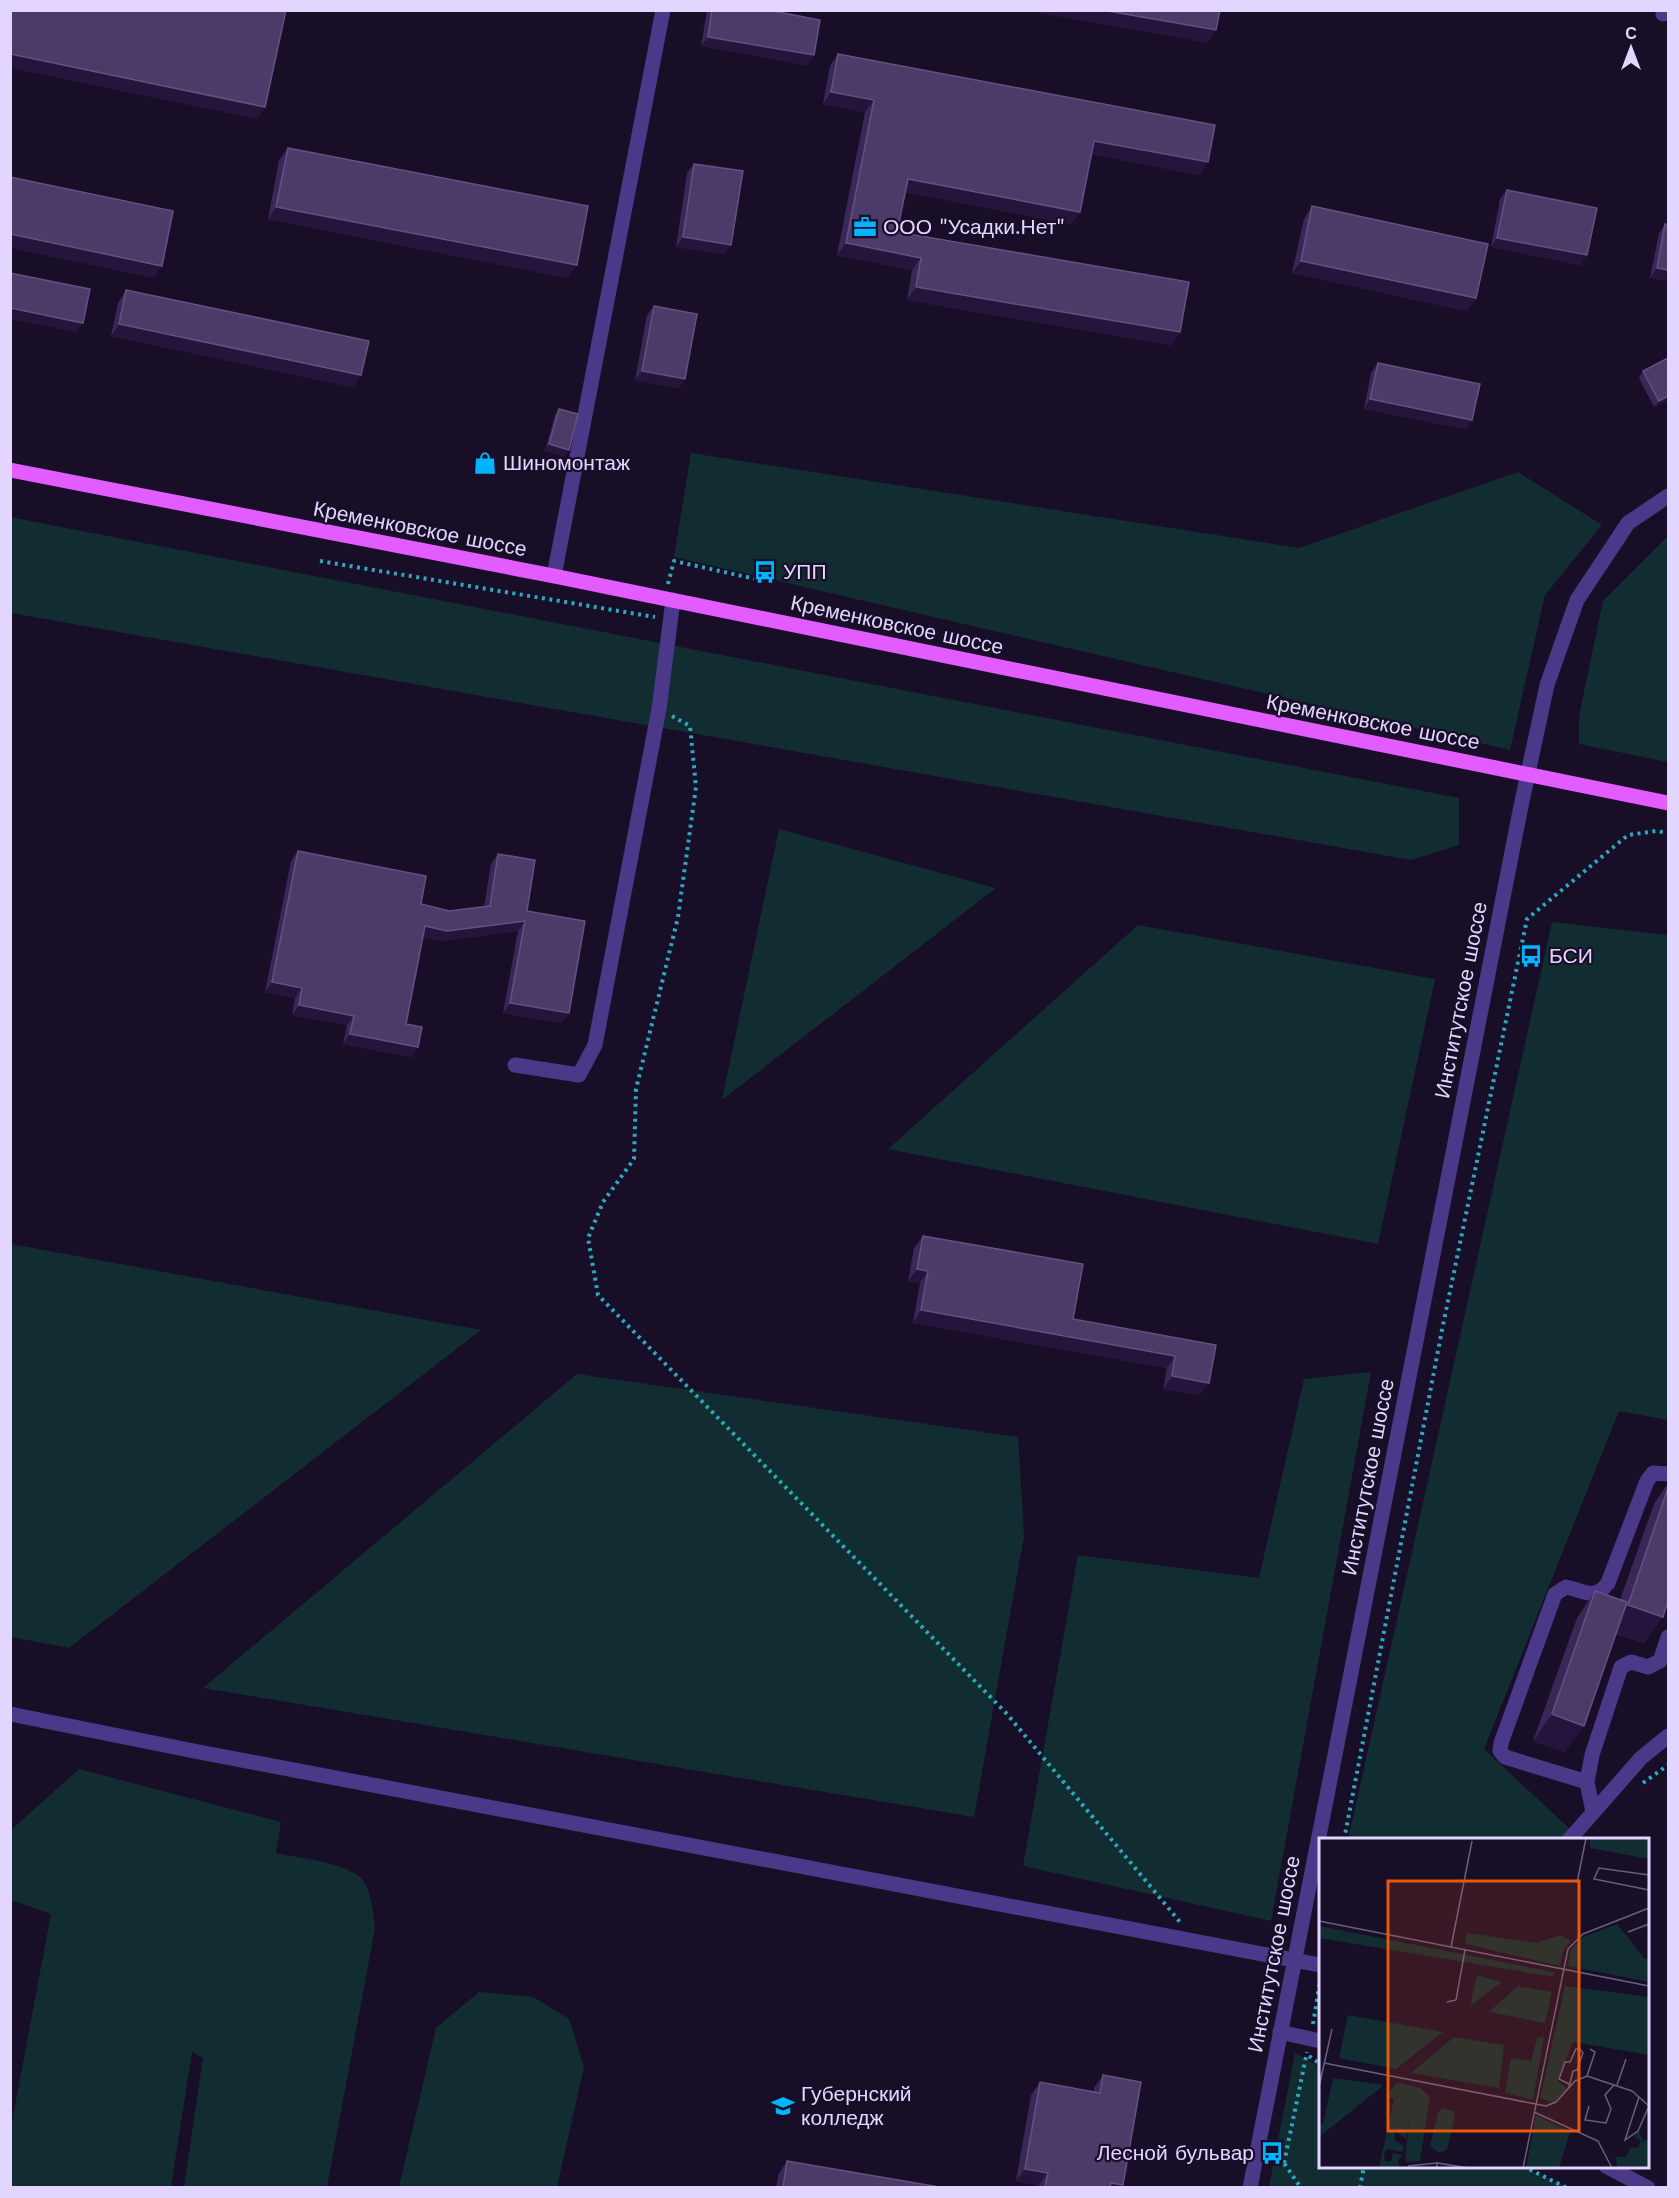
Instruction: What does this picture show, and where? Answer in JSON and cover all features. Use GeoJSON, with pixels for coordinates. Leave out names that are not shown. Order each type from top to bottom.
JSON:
{"type":"FeatureCollection","features":[{"type":"Feature","properties":{"kind":"main road","name":"Кременковское шоссе"},"geometry":{"type":"LineString","coordinates":[[10,470],[555,576],[1668,803]]}},
{"type":"Feature","properties":{"kind":"street"},"geometry":{"type":"LineString","coordinates":[[555,576],[663,10]]}},
{"type":"Feature","properties":{"kind":"street","name":"Институтское шоссе"},"geometry":{"type":"LineString","coordinates":[[1250,2187],[1527,774],[1547,685],[1577,600],[1629,524],[1668,496]]}},
{"type":"Feature","properties":{"kind":"street"},"geometry":{"type":"LineString","coordinates":[[515,1065],[579,1075],[595,1045],[659,709],[671,619],[669,600]]}},
{"type":"Feature","properties":{"kind":"street"},"geometry":{"type":"LineString","coordinates":[[1587,1782],[1505,1757],[1500,1751],[1500,1743],[1555,1594],[1566,1587],[1593,1595],[1601,1593],[1608,1583],[1647,1481],[1653,1473],[1668,1474]]}},
{"type":"Feature","properties":{"kind":"street"},"geometry":{"type":"LineString","coordinates":[[1593,1812],[1587,1782],[1592,1755],[1621,1667],[1631,1662],[1648,1667],[1660,1661],[1668,1637]]}},
{"type":"Feature","properties":{"kind":"street"},"geometry":{"type":"LineString","coordinates":[[10,1714],[234,1759],[1319,1965]]}},
{"type":"Feature","properties":{"kind":"street"},"geometry":{"type":"LineString","coordinates":[[1570,1838],[1641,1758],[1668,1737]]}},
{"type":"Feature","properties":{"kind":"street"},"geometry":{"type":"LineString","coordinates":[[1280,2032],[1313,2039]]}},
{"type":"Feature","properties":{"kind":"street"},"geometry":{"type":"LineString","coordinates":[[1610,2168],[1648,2187]]}},
{"type":"Feature","properties":{"kind":"path"},"geometry":{"type":"LineString","coordinates":[[320,561],[671,619]]}},
{"type":"Feature","properties":{"kind":"path"},"geometry":{"type":"LineString","coordinates":[[669,600],[674,561],[756,579],[765,572]]}},
{"type":"Feature","properties":{"kind":"path"},"geometry":{"type":"LineString","coordinates":[[659,709],[690,726],[696,787],[678,917],[636,1089],[634,1159],[603,1202],[588,1238],[598,1294],[1007,1714],[1196,1941]]}},
{"type":"Feature","properties":{"kind":"path"},"geometry":{"type":"LineString","coordinates":[[1344,1838],[1442,1330],[1527,919],[1628,836],[1656,831],[1668,833]]}},
{"type":"Feature","properties":{"kind":"path"},"geometry":{"type":"LineString","coordinates":[[1284,2163],[1313,2039],[1319,1996]]}},
{"type":"Feature","properties":{"kind":"path"},"geometry":{"type":"LineString","coordinates":[[1259,2142],[1284,2163],[1301,2187]]}},
{"type":"Feature","properties":{"kind":"path"},"geometry":{"type":"LineString","coordinates":[[1360,2187],[1364,2168]]}},
{"type":"Feature","properties":{"kind":"path"},"geometry":{"type":"LineString","coordinates":[[1527,2168],[1567,2187]]}},
{"type":"Feature","properties":{"kind":"green space"},"geometry":{"type":"Polygon","coordinates":[[[691,453],[1299,548],[1518,472],[1602,525],[1545,595],[1510,750],[674,557],[691,453]]]}},
{"type":"Feature","properties":{"kind":"green space"},"geometry":{"type":"Polygon","coordinates":[[[10,517],[1459,798],[1459,845],[1411,860],[11,613],[10,517]]]}},
{"type":"Feature","properties":{"kind":"green space"},"geometry":{"type":"Polygon","coordinates":[[[1668,536],[1668,762],[1579,744],[1579,716],[1603,601],[1668,536]]]}},
{"type":"Feature","properties":{"kind":"green space"},"geometry":{"type":"Polygon","coordinates":[[[779,829],[996,888],[722,1100],[779,829]]]}},
{"type":"Feature","properties":{"kind":"green space"},"geometry":{"type":"Polygon","coordinates":[[[1552,922],[1668,935],[1668,1420],[1619,1411],[1484,1749],[1570,1829],[1562,1838],[1348,1838],[1552,922]]]}},
{"type":"Feature","properties":{"kind":"green space"},"geometry":{"type":"Polygon","coordinates":[[[1138,925],[1435,979],[1378,1244],[888,1149],[1138,925]]]}},
{"type":"Feature","properties":{"kind":"green space"},"geometry":{"type":"Polygon","coordinates":[[[10,1244],[481,1330],[69,1648],[11,1637],[10,1244]]]}},
{"type":"Feature","properties":{"kind":"green space"},"geometry":{"type":"Polygon","coordinates":[[[1371,1372],[1271,1921],[1023,1866],[1078,1555],[1259,1578],[1304,1379],[1371,1372]]]}},
{"type":"Feature","properties":{"kind":"green space"},"geometry":{"type":"Polygon","coordinates":[[[577,1374],[1018,1437],[1024,1536],[974,1817],[203,1688],[577,1374]]]}},
{"type":"Feature","properties":{"kind":"green space"},"geometry":{"type":"Polygon","coordinates":[[[79,1769],[281,1822],[276,1853],[310,1859],[349,1870],[358,1876],[367,1887],[375,1928],[327,2187],[184,2187],[203,2058],[192,2052],[171,2187],[11,2187],[11,2127],[51,1914],[11,1900],[11,1830],[79,1769]]]}},
{"type":"Feature","properties":{"kind":"green space"},"geometry":{"type":"Polygon","coordinates":[[[479,1992],[533,1997],[569,2019],[584,2067],[557,2187],[399,2187],[436,2028],[479,1992]]]}},
{"type":"Feature","properties":{"kind":"green space"},"geometry":{"type":"Polygon","coordinates":[[[1295,2053],[1319,2066],[1319,2168],[1525,2168],[1567,2187],[1269,2187],[1295,2053]]]}},
{"type":"Feature","properties":{"kind":"building"},"geometry":{"type":"Polygon","coordinates":[[[10,10],[286,10],[265,107],[10,54],[10,10]]]}},
{"type":"Feature","properties":{"kind":"building"},"geometry":{"type":"Polygon","coordinates":[[[712,10],[768,10],[820,20],[814,55],[708,37],[712,10]]]}},
{"type":"Feature","properties":{"kind":"building"},"geometry":{"type":"Polygon","coordinates":[[[1102,10],[1220,10],[1216,30],[1102,10]]]}},
{"type":"Feature","properties":{"kind":"building"},"geometry":{"type":"Polygon","coordinates":[[[838,54],[1215,125],[1208,162],[1094,141],[1080,212],[908,179],[897,232],[1189,282],[1180,332],[916,287],[921,258],[846,243],[874,100],[831,92],[838,54]]]}},
{"type":"Feature","properties":{"kind":"building"},"geometry":{"type":"Polygon","coordinates":[[[288,148],[588,206],[577,265],[276,207],[288,148]]]}},
{"type":"Feature","properties":{"kind":"building"},"geometry":{"type":"Polygon","coordinates":[[[694,164],[743,171],[731,245],[683,237],[694,164]]]}},
{"type":"Feature","properties":{"kind":"building"},"geometry":{"type":"Polygon","coordinates":[[[10,177],[173,211],[162,266],[10,234],[10,177]]]}},
{"type":"Feature","properties":{"kind":"building"},"geometry":{"type":"Polygon","coordinates":[[[1507,190],[1597,208],[1587,255],[1497,238],[1507,190]]]}},
{"type":"Feature","properties":{"kind":"building"},"geometry":{"type":"Polygon","coordinates":[[[1312,206],[1488,244],[1476,298],[1301,261],[1312,206]]]}},
{"type":"Feature","properties":{"kind":"building"},"geometry":{"type":"Polygon","coordinates":[[[1665,224],[1668,225],[1668,270],[1657,268],[1665,224]]]}},
{"type":"Feature","properties":{"kind":"building"},"geometry":{"type":"Polygon","coordinates":[[[10,273],[90,289],[83,323],[10,308],[10,273]]]}},
{"type":"Feature","properties":{"kind":"building"},"geometry":{"type":"Polygon","coordinates":[[[126,290],[369,341],[361,375],[119,324],[126,290]]]}},
{"type":"Feature","properties":{"kind":"building"},"geometry":{"type":"Polygon","coordinates":[[[654,306],[697,314],[685,379],[642,371],[654,306]]]}},
{"type":"Feature","properties":{"kind":"building"},"geometry":{"type":"Polygon","coordinates":[[[1668,358],[1668,396],[1659,401],[1643,371],[1668,358]]]}},
{"type":"Feature","properties":{"kind":"building"},"geometry":{"type":"Polygon","coordinates":[[[1378,363],[1480,384],[1472,420],[1370,399],[1378,363]]]}},
{"type":"Feature","properties":{"kind":"building"},"geometry":{"type":"Polygon","coordinates":[[[559,409],[578,414],[569,450],[549,444],[559,409]]]}},
{"type":"Feature","properties":{"kind":"building"},"geometry":{"type":"Polygon","coordinates":[[[298,851],[426,876],[421,904],[449,911],[490,906],[498,854],[535,860],[527,911],[585,921],[569,1013],[510,1003],[525,921],[447,931],[425,926],[406,1024],[422,1027],[418,1047],[350,1034],[354,1016],[299,1005],[302,988],[272,982],[298,851]]]}},
{"type":"Feature","properties":{"kind":"building"},"geometry":{"type":"Polygon","coordinates":[[[923,1236],[1083,1264],[1073,1319],[1216,1345],[1209,1383],[1172,1376],[1175,1356],[921,1310],[928,1271],[917,1269],[923,1236]]]}},
{"type":"Feature","properties":{"kind":"building"},"geometry":{"type":"Polygon","coordinates":[[[1668,1488],[1668,1601],[1663,1617],[1628,1605],[1668,1488]]]}},
{"type":"Feature","properties":{"kind":"building"},"geometry":{"type":"Polygon","coordinates":[[[1595,1591],[1627,1602],[1584,1726],[1552,1714],[1595,1591]]]}},
{"type":"Feature","properties":{"kind":"building"},"geometry":{"type":"Polygon","coordinates":[[[1103,2075],[1141,2082],[1123,2185],[1111,2183],[1110,2187],[1045,2187],[1048,2173],[1025,2169],[1040,2082],[1100,2093],[1103,2075]]]}},
{"type":"Feature","properties":{"kind":"building"},"geometry":{"type":"Polygon","coordinates":[[[787,2161],[939,2187],[783,2187],[787,2161]]]}},
{"type":"Feature","properties":{"kind":"place","name":"ООО \"Усадки.Нет\""},"geometry":{"type":"Point","coordinates":[865,227]}},
{"type":"Feature","properties":{"kind":"place","name":"Шиномонтаж"},"geometry":{"type":"Point","coordinates":[485,463]}},
{"type":"Feature","properties":{"kind":"place","name":"УПП"},"geometry":{"type":"Point","coordinates":[765,572]}},
{"type":"Feature","properties":{"kind":"place","name":"БСИ"},"geometry":{"type":"Point","coordinates":[1531,956]}},
{"type":"Feature","properties":{"kind":"place","name":"Губернский колледж"},"geometry":{"type":"Point","coordinates":[783,2106]}},
{"type":"Feature","properties":{"kind":"place","name":"Лесной бульвар"},"geometry":{"type":"Point","coordinates":[1272,2153]}}]}
